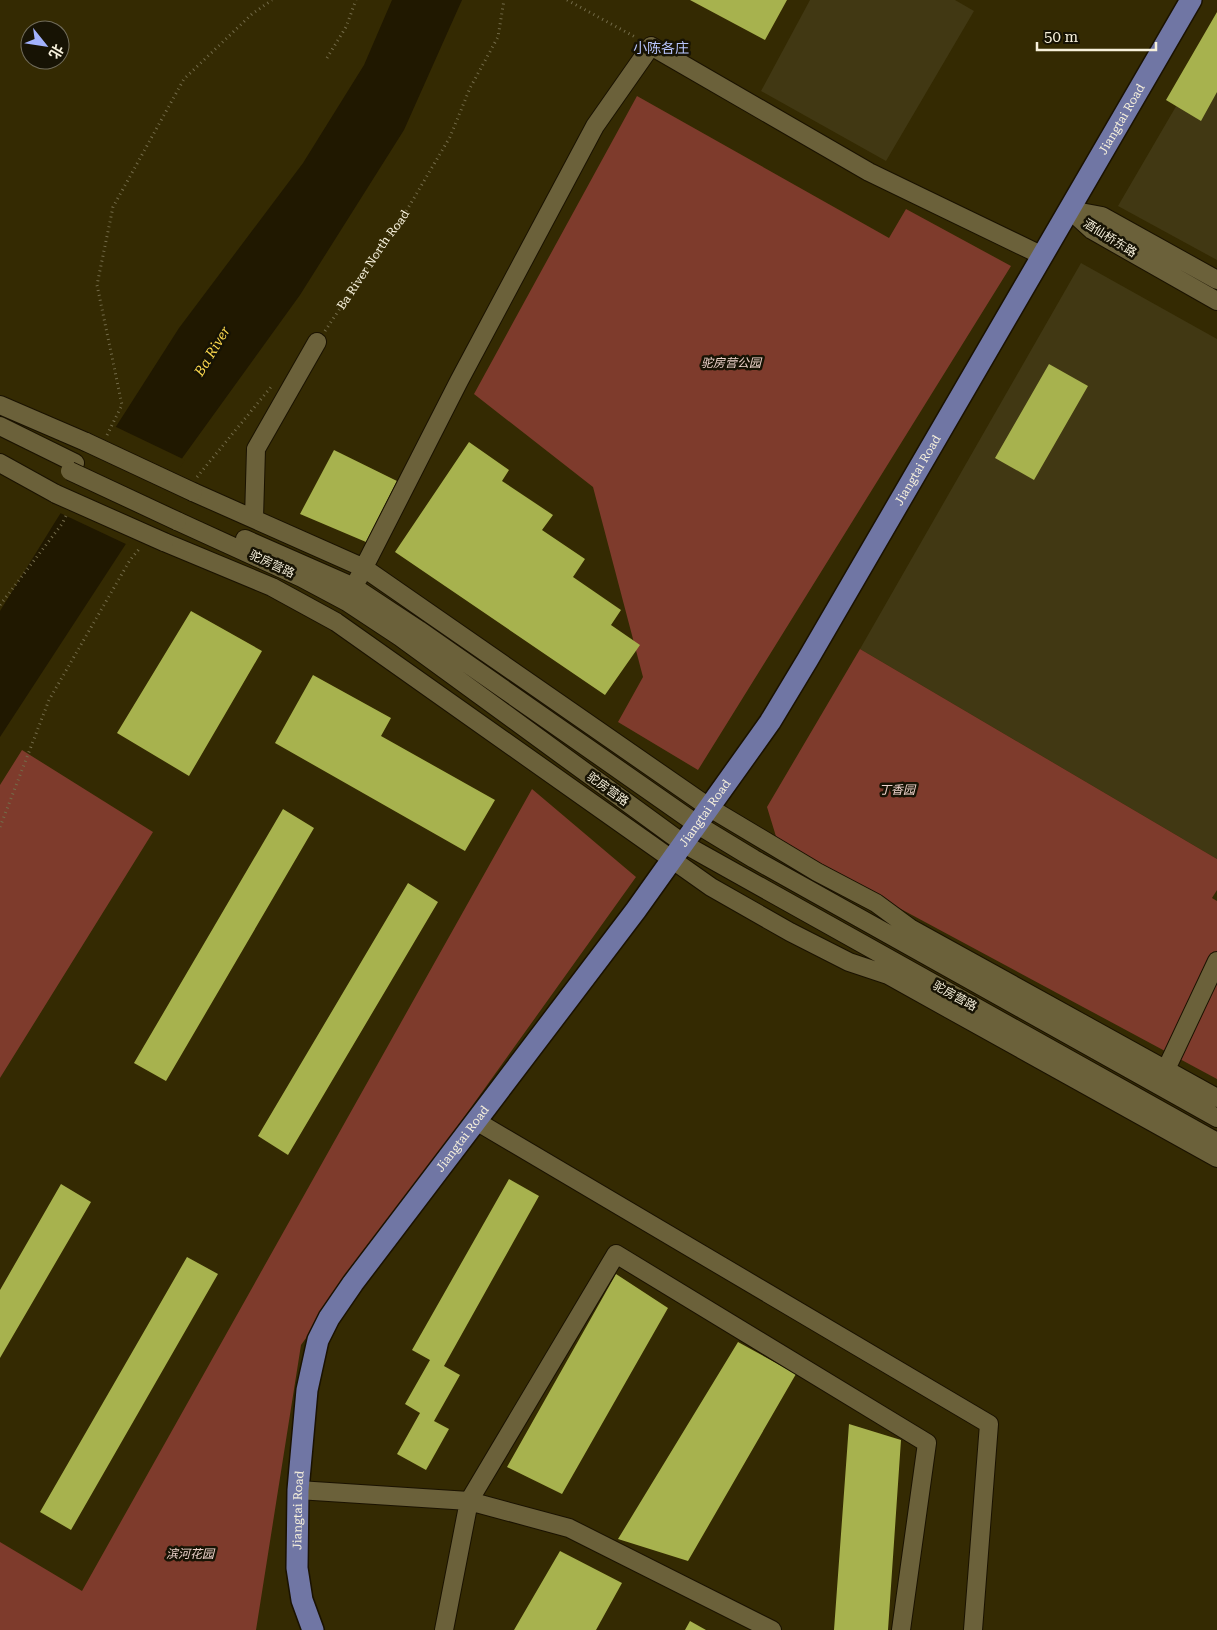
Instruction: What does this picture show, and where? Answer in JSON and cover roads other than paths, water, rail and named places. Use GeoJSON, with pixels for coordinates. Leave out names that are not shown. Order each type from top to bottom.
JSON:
{"type":"FeatureCollection","features":[{"type":"Feature","properties":{"kind":"main road","name":"Jiangtai Road"},"geometry":{"type":"LineString","coordinates":[[314,1630],[298,1584],[296,1534],[298,1490],[307,1390],[318,1340],[329,1318],[353,1283],[630,918],[770,722],[1191,0]]}},
{"type":"Feature","properties":{"kind":"street"},"geometry":{"type":"LineString","coordinates":[[336,622],[459,381],[595,126],[651,46],[869,172],[1043,256]]}},
{"type":"Feature","properties":{"kind":"street","name":"酒仙桥东路"},"geometry":{"type":"LineString","coordinates":[[1070,210],[1102,216],[1217,280]]}},
{"type":"Feature","properties":{"kind":"street","name":"酒仙桥东路"},"geometry":{"type":"LineString","coordinates":[[1070,210],[1092,230],[1217,301]]}},
{"type":"Feature","properties":{"kind":"street"},"geometry":{"type":"LineString","coordinates":[[254,518],[256,449],[317,342]]}},
{"type":"Feature","properties":{"kind":"street"},"geometry":{"type":"LineString","coordinates":[[0,405],[193,487],[254,518],[364,568],[704,816]]}},
{"type":"Feature","properties":{"kind":"street","name":"驼房营路"},"geometry":{"type":"LineString","coordinates":[[0,426],[72,467]]}},
{"type":"Feature","properties":{"kind":"street","name":"驼房营路"},"geometry":{"type":"LineString","coordinates":[[0,439],[72,467],[180,516],[350,595],[419,630],[704,816],[754,859],[1163,1078],[1217,1118]]}},
{"type":"Feature","properties":{"kind":"street"},"geometry":{"type":"LineString","coordinates":[[0,464],[56,494],[272,587],[336,622],[678,852],[711,888],[790,932],[850,962],[888,975],[1217,1158]]}},
{"type":"Feature","properties":{"kind":"street","name":"驼房营路"},"geometry":{"type":"LineString","coordinates":[[350,595],[400,637],[678,852],[1217,1142]]}},
{"type":"Feature","properties":{"kind":"street"},"geometry":{"type":"LineString","coordinates":[[1217,960],[1163,1078],[1217,1098]]}},
{"type":"Feature","properties":{"kind":"street"},"geometry":{"type":"LineString","coordinates":[[476,1121],[989,1424],[973,1630]]}},
{"type":"Feature","properties":{"kind":"street"},"geometry":{"type":"LineString","coordinates":[[444,1630],[469,1501],[616,1254],[927,1443],[901,1630]]}},
{"type":"Feature","properties":{"kind":"street"},"geometry":{"type":"LineString","coordinates":[[298,1490],[469,1501],[569,1528],[772,1630]]}},
{"type":"Feature","properties":{"kind":"water","name":"Ba River"},"geometry":{"type":"Polygon","coordinates":[[[392,0],[462,0],[404,130],[300,295],[178,464],[0,737],[0,611],[179,328],[303,163],[364,65],[392,0]]]}},
{"type":"Feature","properties":{"kind":"district","name":"小陈各庄"},"geometry":{"type":"Point","coordinates":[661,48]}},
{"type":"Feature","properties":{"kind":"park label","name":"驼房营公园"},"geometry":{"type":"Point","coordinates":[731,363]}},
{"type":"Feature","properties":{"kind":"park label","name":"丁香园"},"geometry":{"type":"Point","coordinates":[897,790]}},
{"type":"Feature","properties":{"kind":"park label","name":"滨河花园"},"geometry":{"type":"Point","coordinates":[190,1554]}}]}
